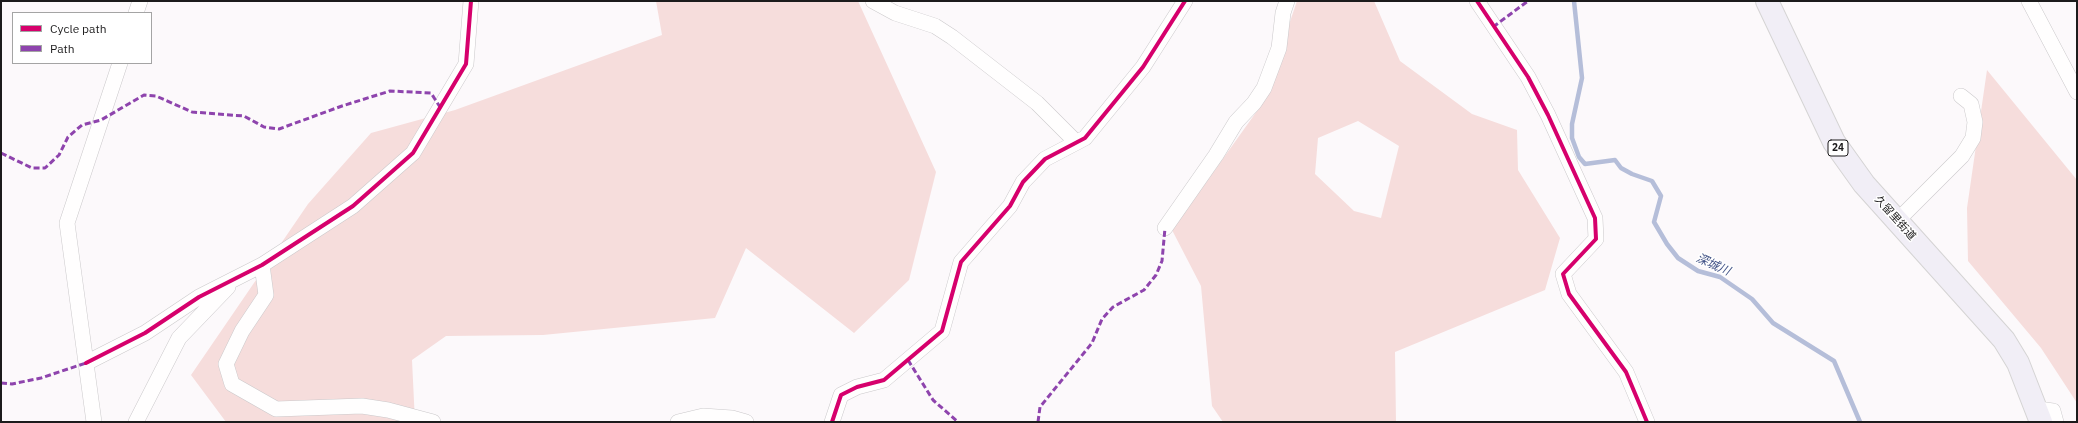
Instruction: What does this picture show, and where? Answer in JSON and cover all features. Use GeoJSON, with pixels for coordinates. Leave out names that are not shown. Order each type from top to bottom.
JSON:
{"type":"FeatureCollection","features":[{"type":"Feature","properties":{"kind":"main road","name":"久留里街道"},"geometry":{"type":"LineString","coordinates":[[1767,1],[1834,142],[1853,171],[2004,340],[2018,363],[2039,416]]}},
{"type":"Feature","properties":{"kind":"street"},"geometry":{"type":"LineString","coordinates":[[136,12],[140,1]]}},
{"type":"Feature","properties":{"kind":"street"},"geometry":{"type":"LineString","coordinates":[[86,363],[145,333],[199,297],[262,265],[353,206],[413,153],[466,64],[471,1]]}},
{"type":"Feature","properties":{"kind":"street"},"geometry":{"type":"LineString","coordinates":[[873,1],[895,13],[935,26],[952,37],[1037,102],[1076,142]]}},
{"type":"Feature","properties":{"kind":"street"},"geometry":{"type":"LineString","coordinates":[[832,422],[841,395],[857,387],[884,380],[942,331],[961,262],[1010,206],[1023,182],[1045,159],[1085,138],[1143,67],[1185,1]]}},
{"type":"Feature","properties":{"kind":"street"},"geometry":{"type":"LineString","coordinates":[[1165,228],[1216,155],[1236,122],[1254,103],[1264,88],[1279,48],[1283,13],[1287,1]]}},
{"type":"Feature","properties":{"kind":"street"},"geometry":{"type":"LineString","coordinates":[[1477,1],[1528,77],[1548,115],[1595,218],[1596,240],[1564,274],[1569,294],[1626,372],[1647,422]]}},
{"type":"Feature","properties":{"kind":"street"},"geometry":{"type":"LineString","coordinates":[[2030,1],[2077,92]]}},
{"type":"Feature","properties":{"kind":"street"},"geometry":{"type":"LineString","coordinates":[[94,422],[67,223],[120,64]]}},
{"type":"Feature","properties":{"kind":"street"},"geometry":{"type":"LineString","coordinates":[[1898,221],[1958,161],[1973,138],[1975,122],[1971,104],[1961,96]]}},
{"type":"Feature","properties":{"kind":"street"},"geometry":{"type":"LineString","coordinates":[[262,265],[266,295],[242,331],[226,364],[232,384],[276,409],[362,406],[388,410],[433,422]]}},
{"type":"Feature","properties":{"kind":"street"},"geometry":{"type":"LineString","coordinates":[[136,422],[180,338],[236,278]]}},
{"type":"Feature","properties":{"kind":"street"},"geometry":{"type":"LineString","coordinates":[[175,313],[185,332]]}},
{"type":"Feature","properties":{"kind":"street"},"geometry":{"type":"LineString","coordinates":[[2039,416],[2053,411],[2056,422]]}},
{"type":"Feature","properties":{"kind":"street"},"geometry":{"type":"LineString","coordinates":[[678,422],[703,416],[732,418],[746,422]]}},
{"type":"Feature","properties":{"kind":"shaded area"},"geometry":{"type":"Polygon","coordinates":[[[656,1],[858,1],[936,172],[909,280],[854,333],[746,248],[715,318],[543,335],[446,336],[412,360],[415,422],[226,422],[191,375],[308,204],[371,133],[455,110],[662,35],[656,1]]]}},
{"type":"Feature","properties":{"kind":"shaded area"},"geometry":{"type":"Polygon","coordinates":[[[1297,1],[1374,1],[1400,61],[1472,114],[1517,130],[1518,170],[1560,238],[1545,290],[1395,352],[1396,422],[1223,422],[1212,406],[1201,286],[1172,230],[1262,104],[1297,1]],[[1358,121],[1318,138],[1315,174],[1354,211],[1381,218],[1399,146],[1358,121]]]}},
{"type":"Feature","properties":{"kind":"shaded area"},"geometry":{"type":"Polygon","coordinates":[[[1987,70],[2077,180],[2077,403],[2041,348],[1968,261],[1967,208],[1987,70]]]}},
{"type":"Feature","properties":{"kind":"waterway","name":"深城川"},"geometry":{"type":"LineString","coordinates":[[1574,1],[1582,78],[1572,124],[1572,138],[1579,157],[1585,164],[1615,160],[1621,168],[1632,174],[1652,181],[1661,196],[1654,222],[1667,244],[1678,258],[1698,271],[1720,277],[1752,299],[1773,323],[1834,361],[1860,422]]}},
{"type":"Feature","properties":{"kind":"marked path"},"geometry":{"type":"LineString","coordinates":[[1493,27],[1528,1]]}},
{"type":"Feature","properties":{"kind":"marked path"},"geometry":{"type":"LineString","coordinates":[[1,153],[32,168],[45,168],[59,155],[68,137],[82,125],[101,120],[144,95],[156,96],[192,112],[244,116],[264,127],[279,129],[342,106],[390,91],[431,93],[440,107]]}},
{"type":"Feature","properties":{"kind":"marked path"},"geometry":{"type":"LineString","coordinates":[[1038,422],[1040,407],[1092,343],[1102,319],[1113,307],[1144,290],[1156,275],[1162,261],[1165,228]]}},
{"type":"Feature","properties":{"kind":"marked path"},"geometry":{"type":"LineString","coordinates":[[908,360],[933,400],[958,422]]}},
{"type":"Feature","properties":{"kind":"marked path"},"geometry":{"type":"LineString","coordinates":[[1,383],[12,384],[41,378],[86,363]]}},
{"type":"Feature","properties":{"kind":"cycle path"},"geometry":{"type":"LineString","coordinates":[[86,363],[145,333],[199,297],[262,265],[353,206],[413,153],[466,64],[471,1]]}},
{"type":"Feature","properties":{"kind":"cycle path"},"geometry":{"type":"LineString","coordinates":[[832,422],[841,395],[857,387],[884,380],[942,331],[961,262],[1010,206],[1023,182],[1045,159],[1085,138],[1143,67],[1185,1]]}},
{"type":"Feature","properties":{"kind":"cycle path"},"geometry":{"type":"LineString","coordinates":[[1477,1],[1528,77],[1548,115],[1595,218],[1596,239],[1563,274],[1569,294],[1626,372],[1647,422]]}}]}
